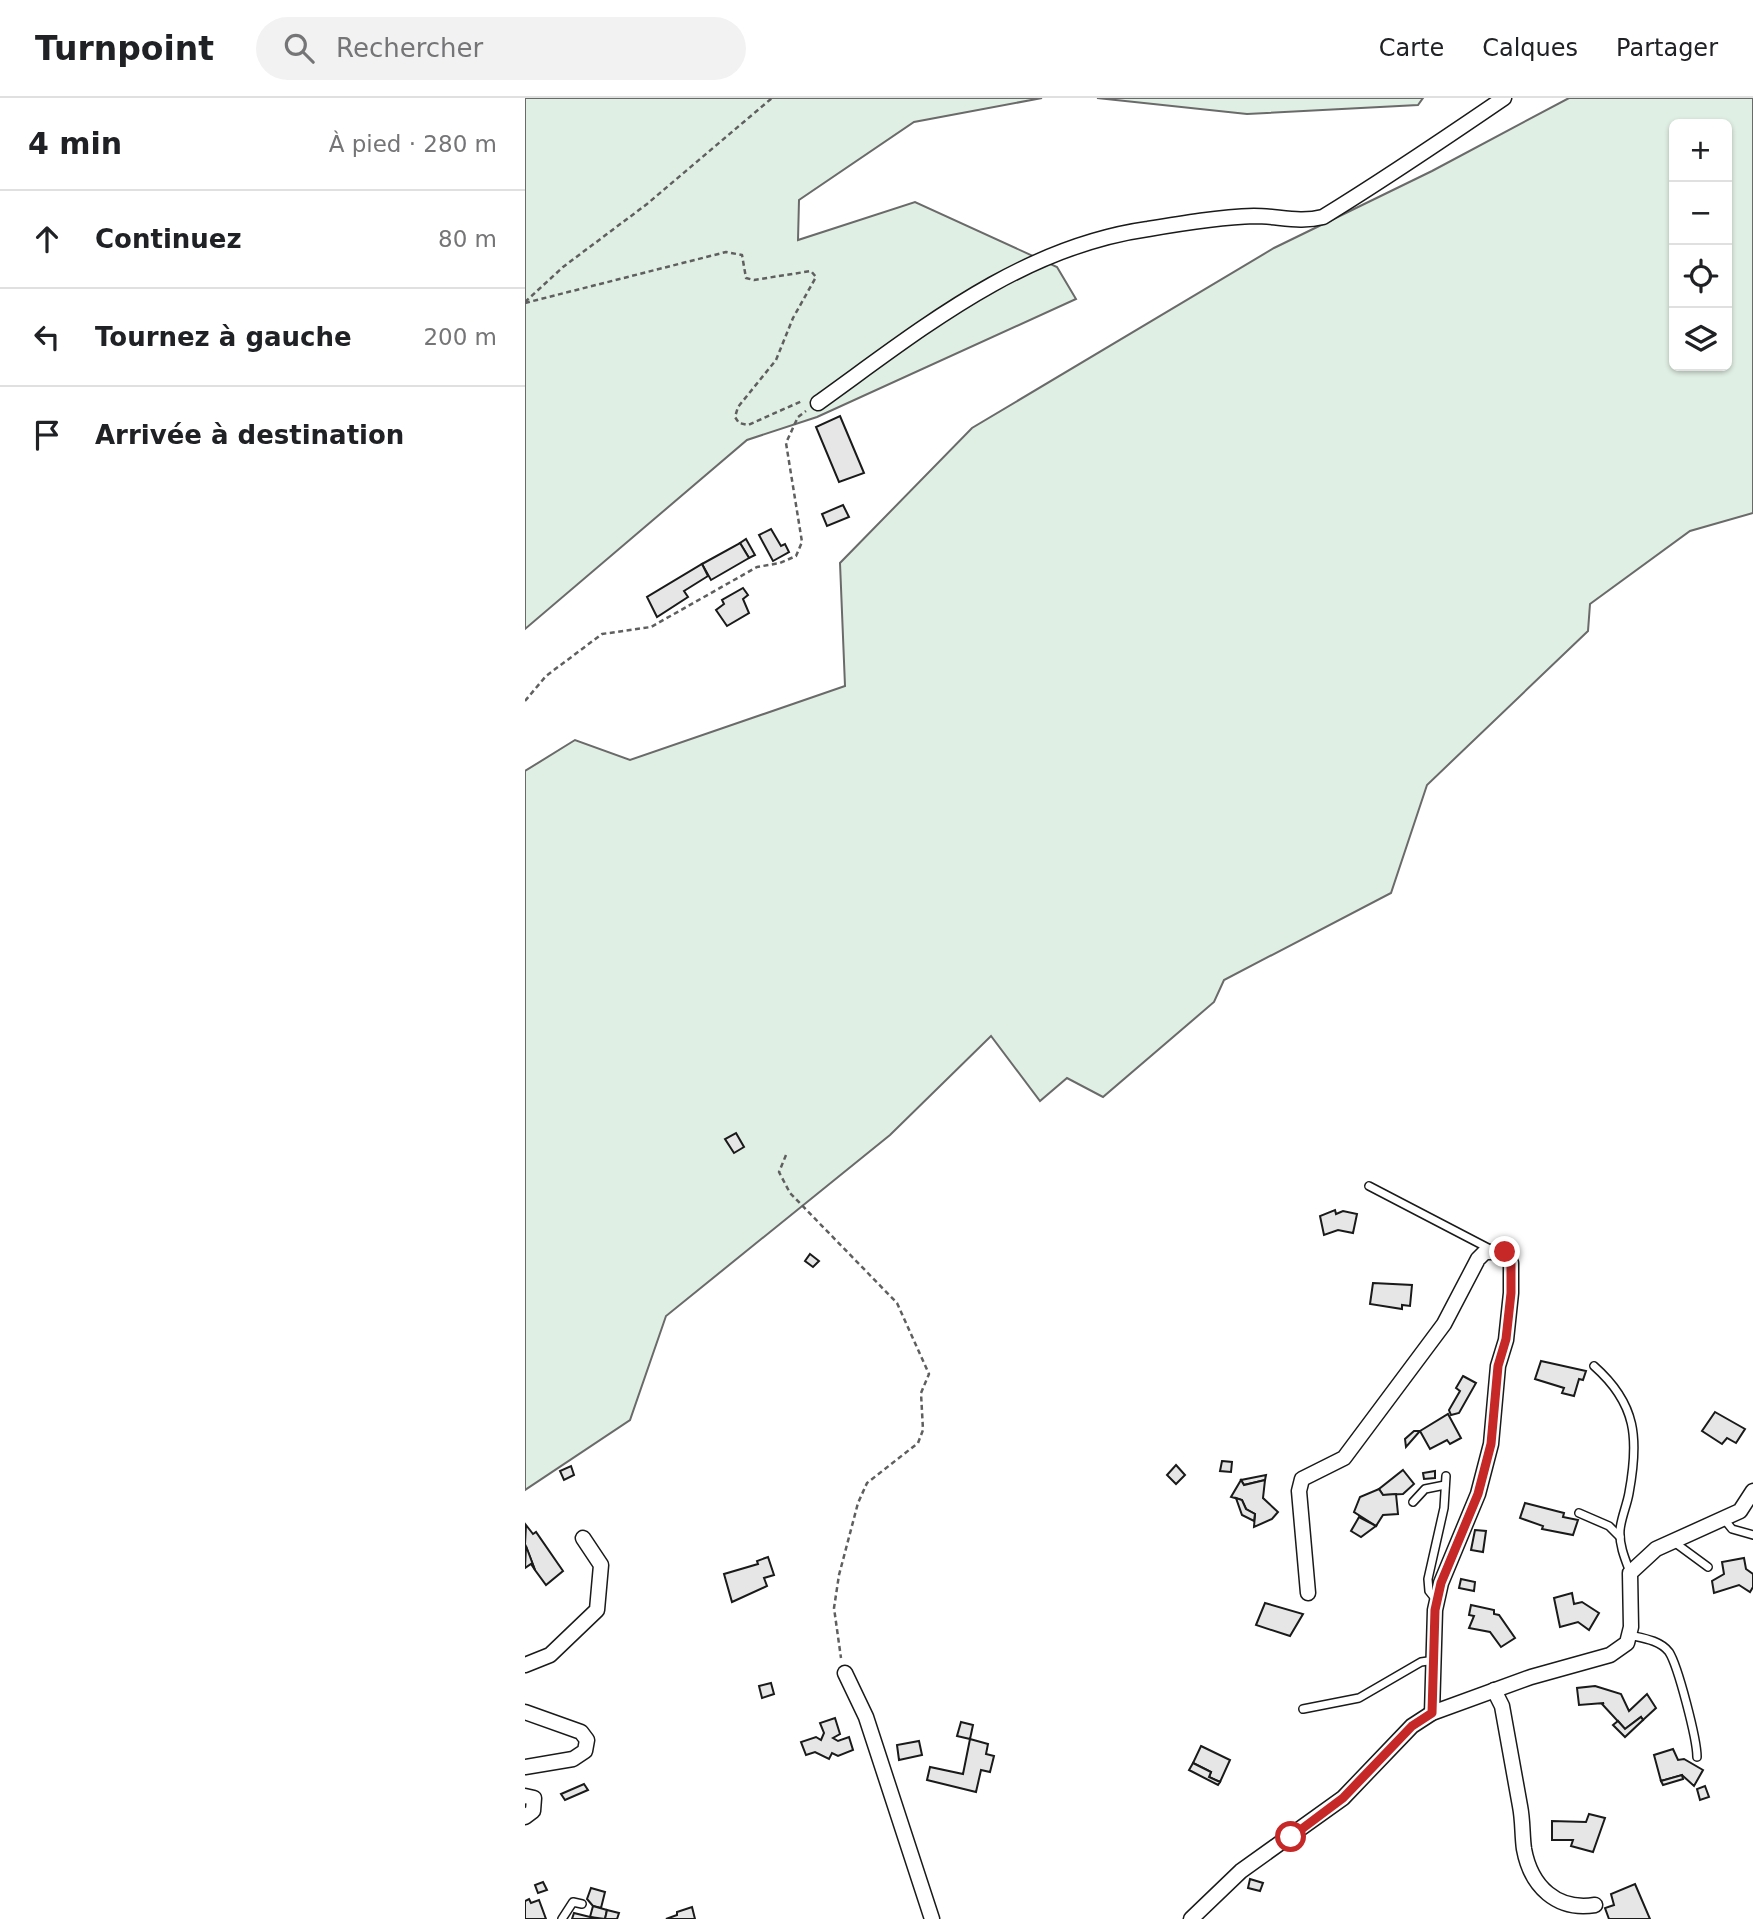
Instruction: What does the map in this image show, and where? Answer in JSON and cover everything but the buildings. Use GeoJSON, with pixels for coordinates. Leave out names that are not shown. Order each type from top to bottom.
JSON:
{"type":"FeatureCollection","features":[{"type":"Feature","properties":{"kind":"street"},"geometry":{"type":"LineString","coordinates":[[823,399],[939,315],[1035,262],[1110,235],[1147,229],[1256,216],[1308,221],[1323,218],[1425,154],[1448,135],[1504,98]]}},
{"type":"Feature","properties":{"kind":"street"},"geometry":{"type":"LineString","coordinates":[[1308,1593],[1299,1491],[1302,1479],[1344,1458],[1444,1324],[1478,1259],[1485,1252],[1505,1252],[1511,1263],[1511,1293],[1506,1339],[1498,1366],[1491,1444],[1478,1494],[1441,1583],[1437,1602],[1432,1713]]}},
{"type":"Feature","properties":{"kind":"street"},"geometry":{"type":"LineString","coordinates":[[1191,1919],[1241,1871],[1343,1798],[1412,1726],[1432,1713],[1495,1690],[1610,1655],[1627,1643],[1630,1573],[1655,1549],[1749,1505],[1753,1491]]}},
{"type":"Feature","properties":{"kind":"street"},"geometry":{"type":"LineString","coordinates":[[525,1665],[550,1655],[597,1610],[601,1565],[583,1538]]}},
{"type":"Feature","properties":{"kind":"street"},"geometry":{"type":"LineString","coordinates":[[845,1673],[866,1717],[932,1919]]}},
{"type":"Feature","properties":{"kind":"street"},"geometry":{"type":"LineString","coordinates":[[1495,1690],[1502,1706],[1521,1812],[1525,1851],[1533,1875],[1548,1895],[1566,1906],[1595,1905]]}},
{"type":"Feature","properties":{"kind":"street"},"geometry":{"type":"LineString","coordinates":[[525,1712],[581,1732],[587,1740],[585,1751],[573,1759],[525,1767]]}},
{"type":"Feature","properties":{"kind":"street"},"geometry":{"type":"LineString","coordinates":[[525,1796],[534,1798],[533,1811],[525,1817]]}},
{"type":"Feature","properties":{"kind":"lane"},"geometry":{"type":"LineString","coordinates":[[1369,1186],[1494,1251]]}},
{"type":"Feature","properties":{"kind":"lane"},"geometry":{"type":"LineString","coordinates":[[1594,1366],[1628,1406],[1634,1430],[1635,1452],[1620,1538],[1630,1573]]}},
{"type":"Feature","properties":{"kind":"lane"},"geometry":{"type":"LineString","coordinates":[[1437,1602],[1429,1591],[1428,1579],[1444,1508],[1446,1476]]}},
{"type":"Feature","properties":{"kind":"lane"},"geometry":{"type":"LineString","coordinates":[[1413,1502],[1425,1489],[1445,1485]]}},
{"type":"Feature","properties":{"kind":"lane"},"geometry":{"type":"LineString","coordinates":[[1579,1513],[1609,1526],[1620,1538]]}},
{"type":"Feature","properties":{"kind":"lane"},"geometry":{"type":"LineString","coordinates":[[1724,1519],[1732,1528],[1753,1535]]}},
{"type":"Feature","properties":{"kind":"lane"},"geometry":{"type":"LineString","coordinates":[[1673,1541],[1708,1567]]}},
{"type":"Feature","properties":{"kind":"lane"},"geometry":{"type":"LineString","coordinates":[[1629,1635],[1656,1642],[1669,1652],[1697,1738],[1697,1757]]}},
{"type":"Feature","properties":{"kind":"lane"},"geometry":{"type":"LineString","coordinates":[[1303,1709],[1359,1698],[1409,1668],[1436,1660]]}},
{"type":"Feature","properties":{"kind":"lane"},"geometry":{"type":"LineString","coordinates":[[562,1919],[573,1902],[582,1903]]}},
{"type":"Feature","properties":{"kind":"path"},"geometry":{"type":"LineString","coordinates":[[525,302],[563,267],[647,204],[772,98]]}},
{"type":"Feature","properties":{"kind":"path"},"geometry":{"type":"LineString","coordinates":[[525,302],[726,252],[742,255],[746,278],[754,280],[811,271],[816,277],[814,285],[793,318],[776,360],[738,407],[735,417],[739,423],[748,425],[810,397],[823,399]]}},
{"type":"Feature","properties":{"kind":"path"},"geometry":{"type":"LineString","coordinates":[[525,701],[546,676],[602,634],[651,626],[757,567],[781,564],[796,556],[801,542],[786,443],[798,417],[823,399]]}},
{"type":"Feature","properties":{"kind":"path"},"geometry":{"type":"LineString","coordinates":[[786,1155],[779,1172],[790,1193],[897,1303],[929,1374],[921,1393],[923,1430],[918,1443],[867,1483],[858,1503],[839,1575],[834,1608],[845,1673]]}},
{"type":"Feature","properties":{"kind":"green space"},"geometry":{"type":"Polygon","coordinates":[[[525,98],[1042,98],[914,122],[799,200],[798,240],[915,202],[1057,267],[1076,299],[817,417],[747,440],[525,629],[525,98]]]}},
{"type":"Feature","properties":{"kind":"green space"},"geometry":{"type":"Polygon","coordinates":[[[1097,98],[1423,98],[1418,105],[1247,114],[1097,98]]]}},
{"type":"Feature","properties":{"kind":"green space"},"geometry":{"type":"Polygon","coordinates":[[[1569,98],[1753,98],[1753,513],[1690,531],[1590,604],[1588,631],[1427,785],[1391,893],[1224,980],[1214,1002],[1103,1097],[1067,1078],[1040,1101],[991,1036],[890,1135],[666,1316],[630,1420],[525,1490],[525,771],[575,740],[630,760],[845,686],[840,563],[972,428],[1274,248],[1432,171],[1569,98]]]}},
{"type":"Feature","properties":{"kind":"route"},"geometry":{"type":"LineString","coordinates":[[1291,1837],[1343,1798],[1412,1726],[1432,1713],[1436,1660],[1435,1610],[1441,1583],[1478,1494],[1491,1444],[1498,1366],[1506,1339],[1511,1293],[1511,1263],[1505,1252]]}}]}
